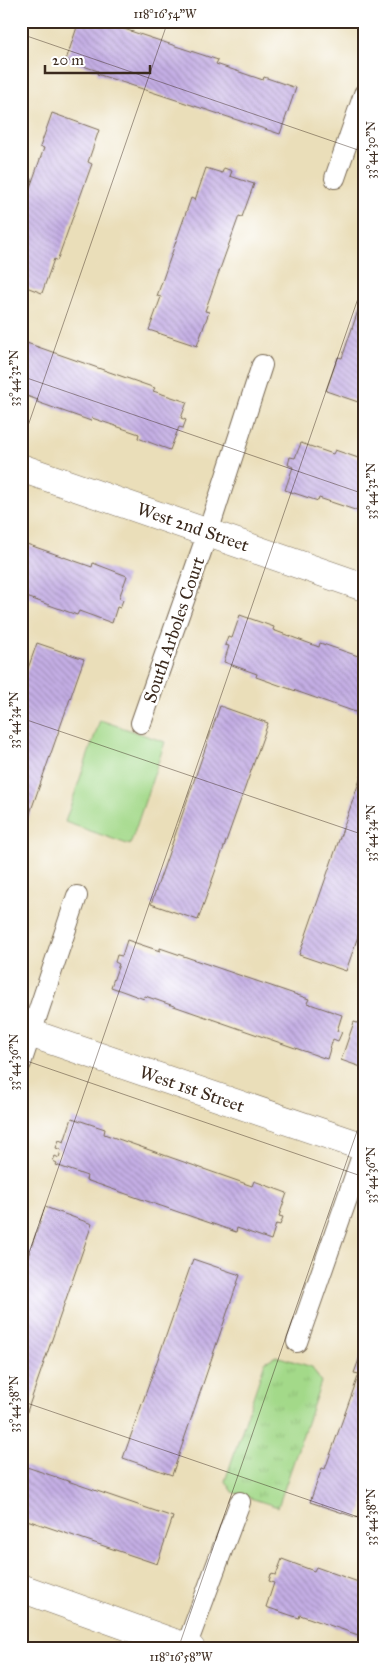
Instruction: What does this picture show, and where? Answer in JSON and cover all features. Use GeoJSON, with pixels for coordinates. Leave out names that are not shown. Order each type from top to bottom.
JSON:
{"type":"FeatureCollection","features":[{"type":"Feature","properties":{"kind":"street","name":"West 2nd Street"},"geometry":{"type":"LineString","coordinates":[[21,468],[364,587]]}},
{"type":"Feature","properties":{"kind":"street","name":"West 1st Street"},"geometry":{"type":"LineString","coordinates":[[26,1032],[364,1148]]}},
{"type":"Feature","properties":{"kind":"street"},"geometry":{"type":"LineString","coordinates":[[21,1588],[189,1648]]}},
{"type":"Feature","properties":{"kind":"lane"},"geometry":{"type":"LineString","coordinates":[[335,178],[364,94]]}},
{"type":"Feature","properties":{"kind":"lane","name":"South Arboles Court"},"geometry":{"type":"LineString","coordinates":[[142,723],[208,532],[262,365]]}},
{"type":"Feature","properties":{"kind":"lane"},"geometry":{"type":"LineString","coordinates":[[21,1062],[26,1032],[77,896]]}},
{"type":"Feature","properties":{"kind":"lane"},"geometry":{"type":"LineString","coordinates":[[297,1342],[364,1148]]}},
{"type":"Feature","properties":{"kind":"lane"},"geometry":{"type":"LineString","coordinates":[[189,1648],[240,1502]]}},
{"type":"Feature","properties":{"kind":"green space"},"geometry":{"type":"Polygon","coordinates":[[[100,720],[165,742],[130,845],[65,822],[100,720]]]}},
{"type":"Feature","properties":{"kind":"green space"},"geometry":{"type":"Polygon","coordinates":[[[276,1356],[312,1367],[321,1382],[278,1507],[232,1492],[225,1481],[265,1362],[276,1356]]]}},
{"type":"Feature","properties":{"kind":"building"},"geometry":{"type":"Polygon","coordinates":[[[79,21],[108,21],[116,24],[115,26],[218,60],[216,64],[263,80],[264,77],[296,88],[280,134],[97,74],[98,71],[66,60],[79,21]]]}},
{"type":"Feature","properties":{"kind":"building"},"geometry":{"type":"Polygon","coordinates":[[[52,113],[99,130],[88,162],[92,164],[57,261],[54,259],[42,293],[21,285],[21,213],[44,148],[40,147],[52,113]]]}},
{"type":"Feature","properties":{"kind":"building"},"geometry":{"type":"Polygon","coordinates":[[[206,168],[222,173],[224,168],[232,171],[230,176],[254,184],[242,217],[239,216],[205,311],[209,312],[197,346],[149,330],[161,297],[157,296],[191,198],[195,200],[206,168]]]}},
{"type":"Feature","properties":{"kind":"building"},"geometry":{"type":"Polygon","coordinates":[[[363,296],[364,404],[326,391],[338,357],[342,358],[363,296]]]}},
{"type":"Feature","properties":{"kind":"building"},"geometry":{"type":"Polygon","coordinates":[[[21,341],[155,388],[153,391],[187,402],[181,418],[186,420],[183,428],[179,427],[170,450],[138,438],[139,434],[92,418],[91,421],[37,402],[38,400],[21,394],[21,341]]]}},
{"type":"Feature","properties":{"kind":"building"},"geometry":{"type":"Polygon","coordinates":[[[301,443],[333,454],[335,450],[364,460],[364,513],[319,498],[318,501],[285,490],[293,467],[288,465],[290,457],[295,458],[301,443]]]}},
{"type":"Feature","properties":{"kind":"building"},"geometry":{"type":"Polygon","coordinates":[[[21,542],[92,567],[93,563],[127,576],[119,598],[123,600],[120,608],[117,607],[112,623],[79,611],[77,615],[21,595],[21,542]]]}},
{"type":"Feature","properties":{"kind":"building"},"geometry":{"type":"Polygon","coordinates":[[[240,615],[274,627],[273,630],[319,647],[320,643],[364,658],[364,715],[256,677],[257,674],[224,662],[229,646],[225,645],[228,637],[232,638],[240,615]]]}},
{"type":"Feature","properties":{"kind":"building"},"geometry":{"type":"Polygon","coordinates":[[[37,643],[84,659],[22,836],[21,688],[37,643]]]}},
{"type":"Feature","properties":{"kind":"building"},"geometry":{"type":"Polygon","coordinates":[[[220,706],[268,723],[198,920],[151,904],[220,706]]]}},
{"type":"Feature","properties":{"kind":"building"},"geometry":{"type":"Polygon","coordinates":[[[364,768],[364,919],[346,971],[299,955],[364,768]]]}},
{"type":"Feature","properties":{"kind":"building"},"geometry":{"type":"Polygon","coordinates":[[[127,940],[160,951],[160,948],[309,999],[307,1003],[342,1015],[337,1031],[342,1032],[338,1041],[333,1039],[327,1059],[145,996],[144,999],[111,987],[119,964],[115,962],[117,955],[122,956],[127,940]]]}},
{"type":"Feature","properties":{"kind":"building"},"geometry":{"type":"Polygon","coordinates":[[[354,1022],[364,1025],[364,1068],[341,1060],[354,1022]]]}},
{"type":"Feature","properties":{"kind":"building"},"geometry":{"type":"Polygon","coordinates":[[[72,1118],[105,1129],[104,1134],[252,1186],[254,1181],[287,1193],[279,1216],[283,1217],[280,1225],[276,1224],[271,1240],[237,1228],[236,1232],[86,1180],[87,1176],[56,1165],[57,1163],[53,1161],[55,1156],[59,1158],[61,1150],[56,1148],[59,1140],[64,1142],[72,1118]]]}},
{"type":"Feature","properties":{"kind":"building"},"geometry":{"type":"Polygon","coordinates":[[[45,1207],[92,1224],[23,1423],[21,1422],[21,1277],[45,1207]]]}},
{"type":"Feature","properties":{"kind":"building"},"geometry":{"type":"Polygon","coordinates":[[[193,1259],[240,1275],[172,1475],[123,1458],[193,1259]]]}},
{"type":"Feature","properties":{"kind":"building"},"geometry":{"type":"Polygon","coordinates":[[[364,1346],[364,1501],[358,1518],[310,1502],[322,1468],[325,1469],[359,1374],[354,1373],[364,1346]]]}},
{"type":"Feature","properties":{"kind":"building"},"geometry":{"type":"Polygon","coordinates":[[[21,1465],[173,1517],[157,1564],[21,1518],[21,1465]]]}},
{"type":"Feature","properties":{"kind":"building"},"geometry":{"type":"Polygon","coordinates":[[[282,1559],[314,1571],[316,1567],[364,1584],[364,1637],[300,1615],[299,1618],[266,1607],[274,1583],[269,1581],[271,1574],[276,1575],[282,1559]]]}}]}
